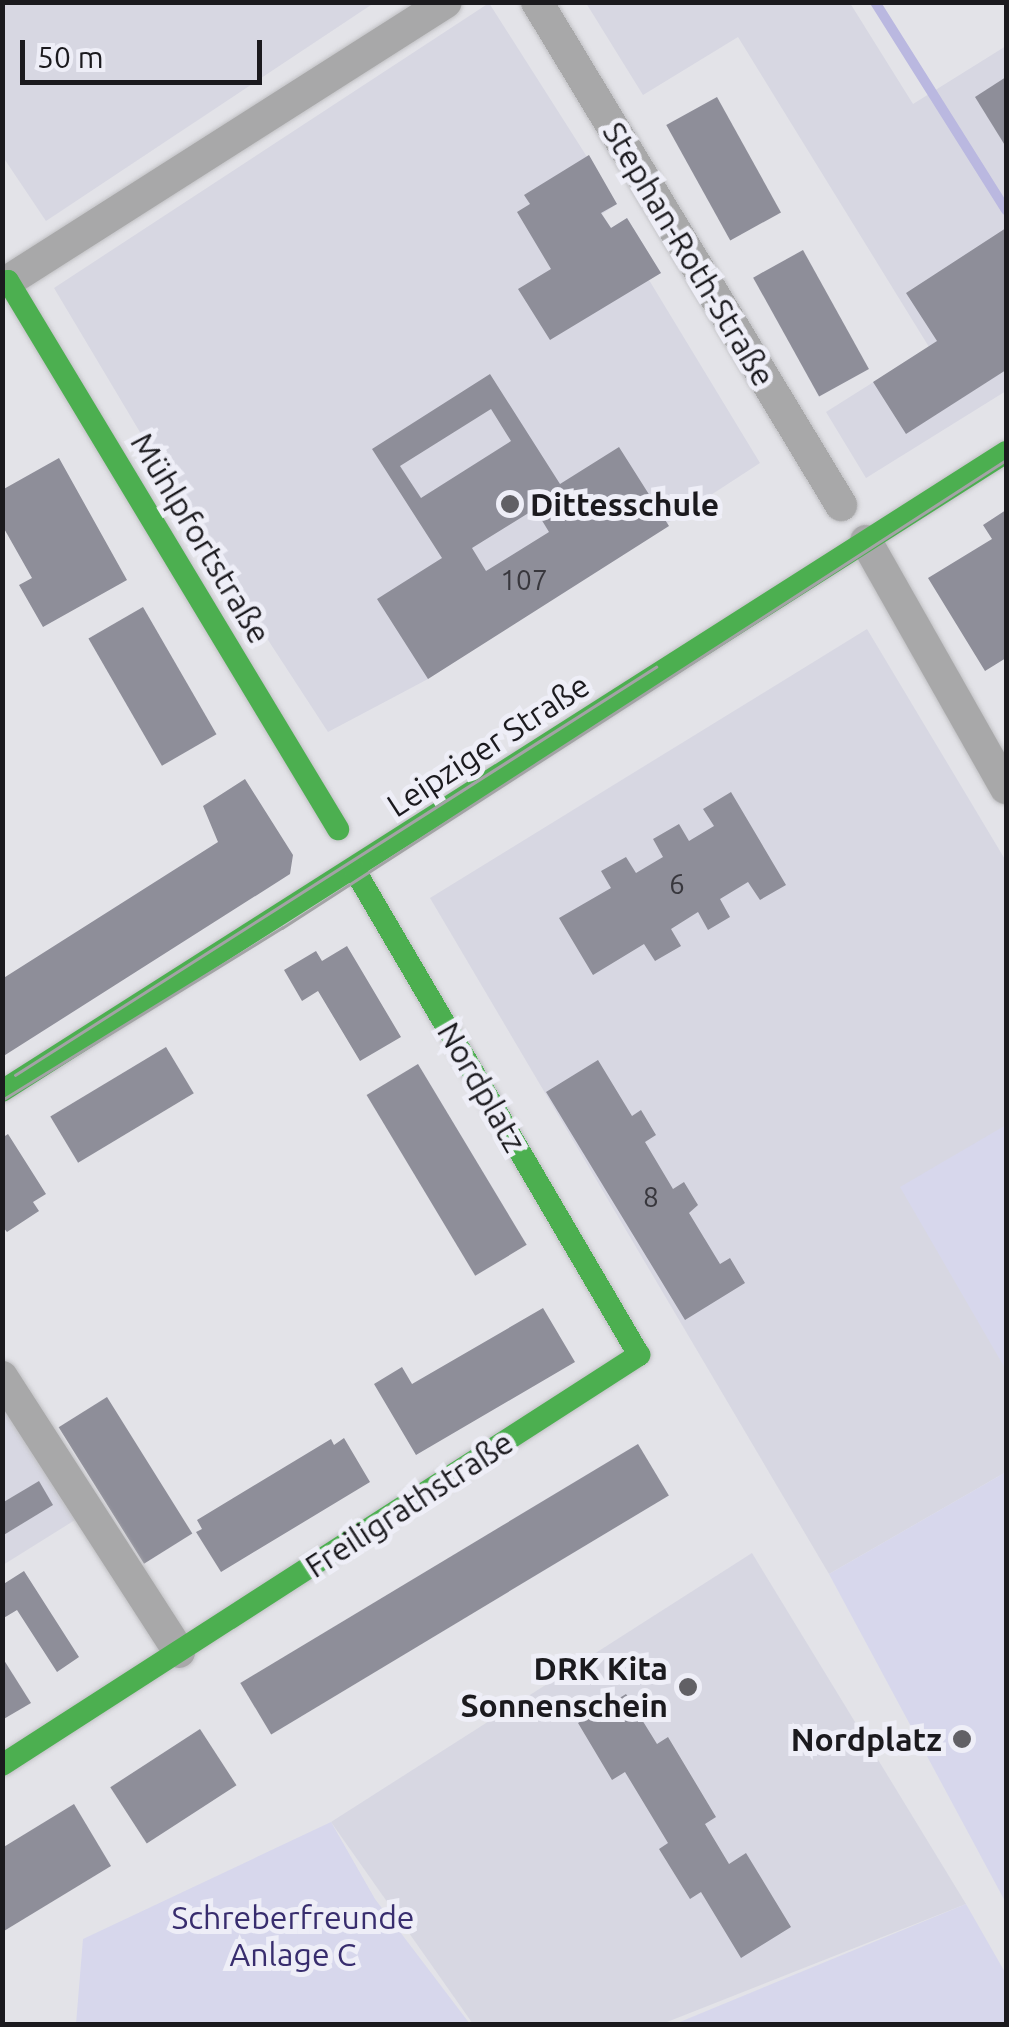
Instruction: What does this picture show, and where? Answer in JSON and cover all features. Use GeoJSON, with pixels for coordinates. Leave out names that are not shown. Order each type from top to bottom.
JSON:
{"type":"FeatureCollection","features":[{"type":"Feature","properties":{"kind":"street"},"geometry":{"type":"LineString","coordinates":[[5,283],[446,2]]}},
{"type":"Feature","properties":{"kind":"street","name":"Stephan-Roth-Straße"},"geometry":{"type":"LineString","coordinates":[[537,2],[841,504]]}},
{"type":"Feature","properties":{"kind":"street","name":"Mühlpfortstraße"},"geometry":{"type":"LineString","coordinates":[[5,283],[338,828]]}},
{"type":"Feature","properties":{"kind":"street","name":"Leipziger Straße"},"geometry":{"type":"LineString","coordinates":[[2,1091],[1006,452]]}},
{"type":"Feature","properties":{"kind":"street"},"geometry":{"type":"LineString","coordinates":[[866,540],[1006,788]]}},
{"type":"Feature","properties":{"kind":"street","name":"Nordplatz"},"geometry":{"type":"LineString","coordinates":[[354,869],[640,1356]]}},
{"type":"Feature","properties":{"kind":"street","name":"Freiligrathstraße"},"geometry":{"type":"LineString","coordinates":[[2,1765],[640,1356]]}},
{"type":"Feature","properties":{"kind":"street"},"geometry":{"type":"LineString","coordinates":[[2,1377],[179,1652]]}},
{"type":"Feature","properties":{"kind":"shaded area"},"geometry":{"type":"Polygon","coordinates":[[[2,3],[374,3],[46,221],[3,157],[2,3]]]}},
{"type":"Feature","properties":{"kind":"shaded area"},"geometry":{"type":"Polygon","coordinates":[[[489,3],[617,204],[602,214],[611,228],[627,218],[661,273],[649,280],[760,463],[428,679],[328,732],[221,568],[54,288],[489,3]]]}},
{"type":"Feature","properties":{"kind":"shaded area"},"geometry":{"type":"Polygon","coordinates":[[[586,3],[850,3],[913,104],[1006,46],[1006,391],[866,478],[826,412],[929,347],[738,37],[643,95],[586,3]]]}},
{"type":"Feature","properties":{"kind":"shaded area"},"geometry":{"type":"Polygon","coordinates":[[[867,629],[1006,861],[1006,1472],[829,1574],[430,898],[867,629]]]}},
{"type":"Feature","properties":{"kind":"shaded area"},"geometry":{"type":"Polygon","coordinates":[[[2,1405],[75,1520],[3,1565],[2,1565],[2,1405]]]}},
{"type":"Feature","properties":{"kind":"shaded area","name":"DRK Kita Sonnenschein"},"geometry":{"type":"Polygon","coordinates":[[[752,1553],[966,1904],[662,2024],[473,2024],[331,1822],[752,1553]]]}},
{"type":"Feature","properties":{"kind":"green space"},"geometry":{"type":"Polygon","coordinates":[[[1006,1125],[1006,1370],[900,1187],[1006,1125]]]}},
{"type":"Feature","properties":{"kind":"green space","name":"Nordplatz"},"geometry":{"type":"Polygon","coordinates":[[[1006,1472],[1006,1903],[829,1574],[1006,1472]]]}},
{"type":"Feature","properties":{"kind":"green space","name":"Schreberfreunde Anlage C"},"geometry":{"type":"Polygon","coordinates":[[[331,1822],[375,1899],[470,2024],[76,2024],[83,1939],[331,1822]]]}},
{"type":"Feature","properties":{"kind":"green space"},"geometry":{"type":"Polygon","coordinates":[[[966,1904],[1006,1974],[1006,2024],[675,2024],[966,1904]]]}},
{"type":"Feature","properties":{"kind":"building"},"geometry":{"type":"Polygon","coordinates":[[[1006,77],[1006,147],[975,97],[1006,77]]]}},
{"type":"Feature","properties":{"kind":"building"},"geometry":{"type":"Polygon","coordinates":[[[717,97],[781,212],[730,241],[666,125],[717,97]]]}},
{"type":"Feature","properties":{"kind":"building"},"geometry":{"type":"Polygon","coordinates":[[[589,155],[617,204],[601,213],[611,228],[627,218],[661,273],[550,340],[518,289],[551,269],[517,212],[530,204],[524,195],[589,155]]]}},
{"type":"Feature","properties":{"kind":"building"},"geometry":{"type":"Polygon","coordinates":[[[1006,228],[1006,370],[906,434],[873,382],[937,341],[906,293],[1006,228]]]}},
{"type":"Feature","properties":{"kind":"building"},"geometry":{"type":"Polygon","coordinates":[[[803,250],[869,369],[819,397],[753,278],[803,250]]]}},
{"type":"Feature","properties":{"kind":"building"},"geometry":{"type":"Polygon","coordinates":[[[490,374],[560,484],[619,447],[669,526],[428,679],[377,599],[442,558],[372,449],[490,374]],[[491,409],[400,466],[421,498],[511,441],[491,409]],[[535,509],[472,548],[486,571],[549,532],[535,509]]]}},
{"type":"Feature","properties":{"kind":"building"},"geometry":{"type":"Polygon","coordinates":[[[59,458],[127,580],[43,627],[19,585],[32,578],[2,525],[2,490],[59,458]]]}},
{"type":"Feature","properties":{"kind":"building"},"geometry":{"type":"Polygon","coordinates":[[[1006,510],[1006,658],[985,671],[928,578],[992,539],[983,525],[1006,510]]]}},
{"type":"Feature","properties":{"kind":"building"},"geometry":{"type":"Polygon","coordinates":[[[143,607],[216,734],[162,766],[88,638],[143,607]]]}},
{"type":"Feature","properties":{"kind":"building"},"geometry":{"type":"Polygon","coordinates":[[[245,779],[293,855],[290,874],[2,1057],[2,979],[218,842],[203,806],[245,779]]]}},
{"type":"Feature","properties":{"kind":"building"},"geometry":{"type":"Polygon","coordinates":[[[731,792],[786,885],[760,900],[748,882],[720,899],[730,917],[708,930],[698,912],[671,929],[681,946],[655,961],[644,944],[593,975],[559,918],[611,888],[601,871],[626,857],[636,873],[663,857],[653,839],[679,824],[689,841],[714,826],[703,809],[731,792]]]}},
{"type":"Feature","properties":{"kind":"building"},"geometry":{"type":"Polygon","coordinates":[[[347,946],[401,1037],[360,1061],[318,991],[302,1001],[284,970],[316,951],[322,961],[347,946]]]}},
{"type":"Feature","properties":{"kind":"building"},"geometry":{"type":"Polygon","coordinates":[[[166,1047],[194,1093],[78,1163],[50,1117],[166,1047]]]}},
{"type":"Feature","properties":{"kind":"building"},"geometry":{"type":"Polygon","coordinates":[[[598,1060],[632,1116],[641,1110],[656,1135],[645,1142],[673,1189],[684,1182],[698,1205],[689,1213],[720,1264],[730,1258],[745,1283],[685,1320],[546,1092],[598,1060]]]}},
{"type":"Feature","properties":{"kind":"building"},"geometry":{"type":"Polygon","coordinates":[[[418,1064],[527,1245],[475,1276],[367,1095],[418,1064]]]}},
{"type":"Feature","properties":{"kind":"building"},"geometry":{"type":"Polygon","coordinates":[[[8,1134],[46,1194],[33,1202],[39,1211],[7,1232],[2,1226],[2,1138],[8,1134]]]}},
{"type":"Feature","properties":{"kind":"building"},"geometry":{"type":"Polygon","coordinates":[[[543,1308],[575,1362],[416,1455],[374,1384],[402,1367],[412,1384],[543,1308]]]}},
{"type":"Feature","properties":{"kind":"building"},"geometry":{"type":"Polygon","coordinates":[[[107,1397],[192,1534],[144,1564],[59,1427],[107,1397]]]}},
{"type":"Feature","properties":{"kind":"building"},"geometry":{"type":"Polygon","coordinates":[[[344,1438],[370,1482],[221,1572],[196,1532],[202,1529],[197,1520],[331,1439],[334,1445],[344,1438]]]}},
{"type":"Feature","properties":{"kind":"building"},"geometry":{"type":"Polygon","coordinates":[[[638,1444],[669,1495],[271,1734],[240,1683],[638,1444]]]}},
{"type":"Feature","properties":{"kind":"building"},"geometry":{"type":"Polygon","coordinates":[[[39,1481],[53,1505],[2,1536],[2,1503],[39,1481]]]}},
{"type":"Feature","properties":{"kind":"building"},"geometry":{"type":"Polygon","coordinates":[[[24,1571],[79,1657],[57,1672],[17,1610],[2,1619],[2,1585],[24,1571]]]}},
{"type":"Feature","properties":{"kind":"building"},"geometry":{"type":"Polygon","coordinates":[[[2,1657],[31,1703],[2,1720],[2,1657]]]}},
{"type":"Feature","properties":{"kind":"building"},"geometry":{"type":"Polygon","coordinates":[[[626,1694],[657,1744],[668,1737],[716,1817],[705,1824],[729,1864],[746,1853],[791,1927],[741,1958],[701,1892],[690,1899],[659,1849],[668,1843],[625,1772],[612,1780],[578,1723],[626,1694]]]}},
{"type":"Feature","properties":{"kind":"building"},"geometry":{"type":"Polygon","coordinates":[[[200,1729],[236,1785],[147,1843],[110,1787],[200,1729]]]}},
{"type":"Feature","properties":{"kind":"building"},"geometry":{"type":"Polygon","coordinates":[[[74,1804],[111,1866],[4,1931],[2,1848],[74,1804]]]}},
{"type":"Feature","properties":{"kind":"waterway"},"geometry":{"type":"LineString","coordinates":[[875,2],[1006,210]]}},
{"type":"Feature","properties":{"kind":"tram line"},"geometry":{"type":"LineString","coordinates":[[2,1100],[282,928],[1006,460]]}},
{"type":"Feature","properties":{"kind":"tram line"},"geometry":{"type":"LineString","coordinates":[[15,1075],[656,667]]}},
{"type":"Feature","properties":{"kind":"traffic: fast"},"geometry":{"type":"LineString","coordinates":[[2,285],[8,281],[338,829]]}},
{"type":"Feature","properties":{"kind":"traffic: fast"},"geometry":{"type":"LineString","coordinates":[[2,1091],[1006,452]]}},
{"type":"Feature","properties":{"kind":"traffic: fast"},"geometry":{"type":"LineString","coordinates":[[2,1765],[639,1355],[354,869]]}},
{"type":"Feature","properties":{"kind":"place","name":"Dittesschule"},"geometry":{"type":"Point","coordinates":[510,504]}},
{"type":"Feature","properties":{"kind":"place","name":"DRK Kita Sonnenschein"},"geometry":{"type":"Point","coordinates":[688,1687]}},
{"type":"Feature","properties":{"kind":"place","name":"Nordplatz"},"geometry":{"type":"Point","coordinates":[962,1739]}}]}
